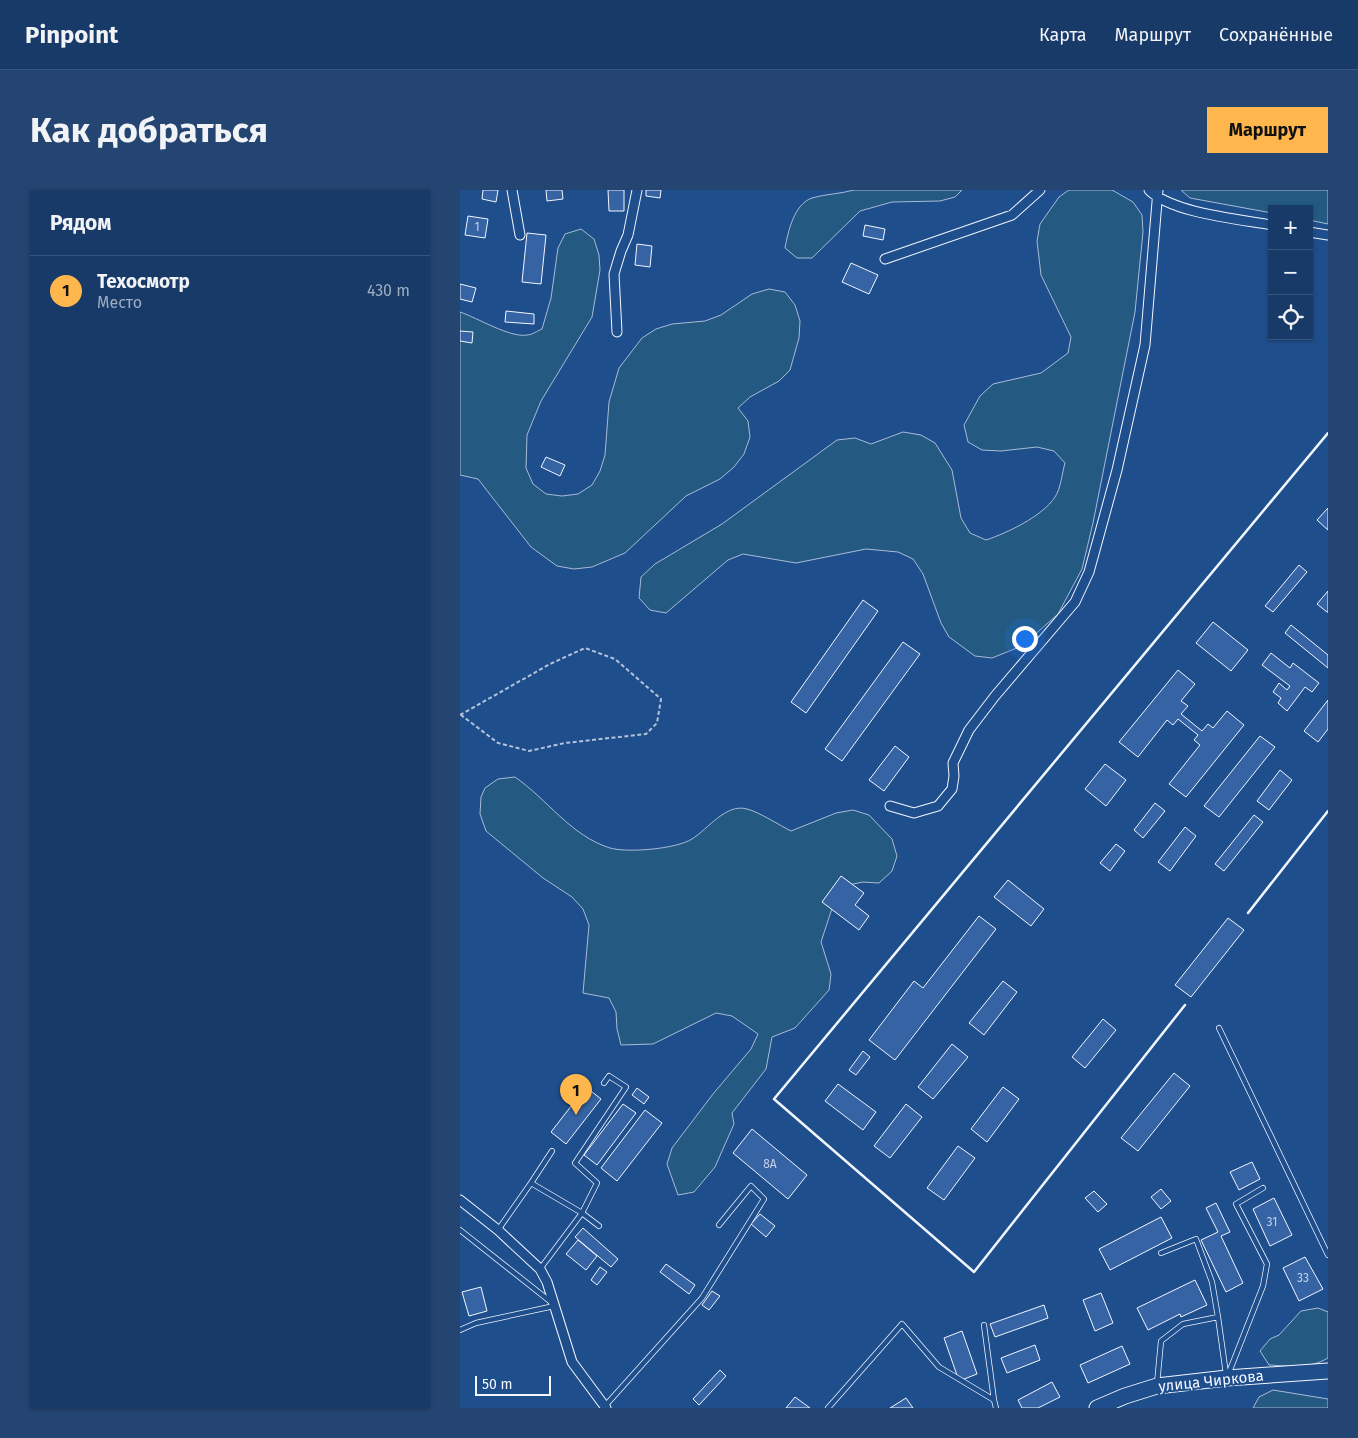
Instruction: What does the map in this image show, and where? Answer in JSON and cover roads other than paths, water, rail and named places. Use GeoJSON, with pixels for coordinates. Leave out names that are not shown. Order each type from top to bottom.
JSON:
{"type":"FeatureCollection","features":[{"type":"Feature","properties":{"kind":"main road","name":"улица Чиркова"},"geometry":{"type":"LineString","coordinates":[[1097,1408],[1156,1386],[1227,1378],[1328,1371]]}},
{"type":"Feature","properties":{"kind":"street"},"geometry":{"type":"LineString","coordinates":[[512,190],[520,236]]}},
{"type":"Feature","properties":{"kind":"street"},"geometry":{"type":"LineString","coordinates":[[617,332],[614,274],[628,235],[637,190]]}},
{"type":"Feature","properties":{"kind":"street"},"geometry":{"type":"LineString","coordinates":[[885,259],[1012,215],[1040,190]]}},
{"type":"Feature","properties":{"kind":"street"},"geometry":{"type":"LineString","coordinates":[[1149,190],[1178,207],[1268,224]]}},
{"type":"Feature","properties":{"kind":"street"},"geometry":{"type":"LineString","coordinates":[[890,806],[914,813],[938,806],[952,789],[953,763],[969,730],[995,696],[1075,602],[1089,572],[1117,470],[1145,345],[1157,194]]}},
{"type":"Feature","properties":{"kind":"street"},"geometry":{"type":"LineString","coordinates":[[1313,233],[1328,235]]}},
{"type":"Feature","properties":{"kind":"street"},"geometry":{"type":"LineString","coordinates":[[460,1200],[498,1230],[540,1269],[547,1282],[572,1362],[605,1407]]}},
{"type":"Feature","properties":{"kind":"lane"},"geometry":{"type":"LineString","coordinates":[[1219,1028],[1328,1255]]}},
{"type":"Feature","properties":{"kind":"lane"},"geometry":{"type":"LineString","coordinates":[[540,1269],[582,1213],[597,1183],[575,1163],[626,1087],[609,1076],[604,1083]]}},
{"type":"Feature","properties":{"kind":"lane"},"geometry":{"type":"LineString","coordinates":[[498,1230],[552,1150]]}},
{"type":"Feature","properties":{"kind":"lane"},"geometry":{"type":"LineString","coordinates":[[531,1183],[582,1213],[599,1226]]}},
{"type":"Feature","properties":{"kind":"lane"},"geometry":{"type":"LineString","coordinates":[[605,1407],[702,1298],[764,1199],[750,1186],[719,1225]]}},
{"type":"Feature","properties":{"kind":"lane"},"geometry":{"type":"LineString","coordinates":[[1227,1378],[1263,1286],[1267,1264],[1236,1204],[1263,1188]]}},
{"type":"Feature","properties":{"kind":"lane"},"geometry":{"type":"LineString","coordinates":[[460,1230],[555,1306]]}},
{"type":"Feature","properties":{"kind":"lane"},"geometry":{"type":"LineString","coordinates":[[1161,1253],[1196,1239],[1212,1282],[1227,1378]]}},
{"type":"Feature","properties":{"kind":"lane"},"geometry":{"type":"LineString","coordinates":[[460,1330],[476,1324],[555,1306]]}},
{"type":"Feature","properties":{"kind":"lane"},"geometry":{"type":"LineString","coordinates":[[1156,1386],[1161,1340],[1183,1324],[1218,1317]]}},
{"type":"Feature","properties":{"kind":"lane"},"geometry":{"type":"LineString","coordinates":[[828,1408],[902,1324],[940,1367],[994,1400]]}},
{"type":"Feature","properties":{"kind":"lane"},"geometry":{"type":"LineString","coordinates":[[984,1325],[996,1408]]}},
{"type":"Feature","properties":{"kind":"place","name":"Техосмотр"},"geometry":{"type":"Point","coordinates":[576,1115]}}]}
